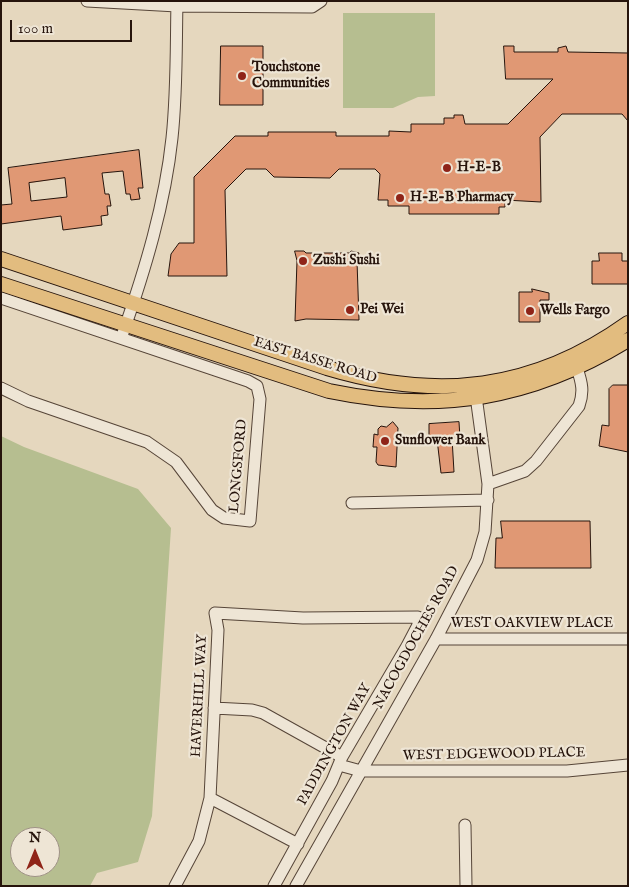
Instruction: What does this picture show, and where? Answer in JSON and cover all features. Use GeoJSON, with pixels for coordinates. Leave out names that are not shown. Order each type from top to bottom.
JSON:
{"type":"FeatureCollection","features":[{"type":"Feature","properties":{"kind":"main road","name":"EAST BASSE ROAD"},"geometry":{"type":"LineString","coordinates":[[1,259],[361,378],[425,387],[475,391],[538,384],[577,368],[628,340]]}},
{"type":"Feature","properties":{"kind":"main road","name":"EAST BASSE ROAD"},"geometry":{"type":"LineString","coordinates":[[1,284],[329,391],[356,397],[402,402],[440,402],[537,370],[588,347],[628,323]]}},
{"type":"Feature","properties":{"kind":"street"},"geometry":{"type":"LineString","coordinates":[[87,1],[312,7],[321,1]]}},
{"type":"Feature","properties":{"kind":"street"},"geometry":{"type":"LineString","coordinates":[[121,339],[157,221],[172,139],[176,99],[177,4]]}},
{"type":"Feature","properties":{"kind":"street","name":"LONGSFORD"},"geometry":{"type":"LineString","coordinates":[[1,298],[248,381],[257,386],[260,399],[250,520],[224,518],[212,510],[176,462],[147,442],[28,401],[1,388]]}},
{"type":"Feature","properties":{"kind":"street"},"geometry":{"type":"LineString","coordinates":[[488,484],[529,467],[579,406],[582,396],[582,384],[577,368]]}},
{"type":"Feature","properties":{"kind":"street","name":"NACOGDOCHES ROAD"},"geometry":{"type":"LineString","coordinates":[[296,886],[436,639],[477,560],[485,532],[488,484],[475,391]]}},
{"type":"Feature","properties":{"kind":"street"},"geometry":{"type":"LineString","coordinates":[[352,503],[488,500]]}},
{"type":"Feature","properties":{"kind":"street","name":"HAVERHILL WAY"},"geometry":{"type":"LineString","coordinates":[[175,886],[199,841],[210,798],[218,630],[215,614],[303,618],[418,617]]}},
{"type":"Feature","properties":{"kind":"street","name":"PADDINGTON WAY"},"geometry":{"type":"LineString","coordinates":[[274,886],[298,844],[340,761],[407,646],[418,624],[418,617]]}},
{"type":"Feature","properties":{"kind":"street","name":"WEST OAKVIEW PLACE"},"geometry":{"type":"LineString","coordinates":[[436,639],[628,639]]}},
{"type":"Feature","properties":{"kind":"street","name":"WEST EDGEWOOD PLACE"},"geometry":{"type":"LineString","coordinates":[[214,708],[252,710],[263,713],[340,761],[361,771],[567,771],[628,765]]}},
{"type":"Feature","properties":{"kind":"street"},"geometry":{"type":"LineString","coordinates":[[210,798],[298,844]]}},
{"type":"Feature","properties":{"kind":"street"},"geometry":{"type":"LineString","coordinates":[[465,825],[466,886]]}},
{"type":"Feature","properties":{"kind":"green space"},"geometry":{"type":"Polygon","coordinates":[[[343,13],[435,13],[435,96],[418,97],[393,108],[343,108],[343,13]]]}},
{"type":"Feature","properties":{"kind":"green space"},"geometry":{"type":"Polygon","coordinates":[[[1,436],[24,447],[138,489],[171,528],[152,816],[138,862],[97,873],[90,886],[1,886],[1,436]]]}},
{"type":"Feature","properties":{"kind":"building","name":"Touchstone Communities"},"geometry":{"type":"Polygon","coordinates":[[[221,46],[263,46],[263,105],[220,105],[221,46]]]}},
{"type":"Feature","properties":{"kind":"building"},"geometry":{"type":"Polygon","coordinates":[[[504,46],[514,46],[514,52],[558,52],[558,48],[566,46],[568,52],[628,53],[628,121],[622,114],[562,114],[540,137],[541,202],[505,200],[505,207],[499,207],[499,214],[409,214],[409,206],[388,206],[388,200],[378,200],[380,174],[375,169],[339,169],[330,178],[274,177],[266,169],[246,169],[225,190],[227,276],[168,276],[171,254],[179,243],[194,243],[194,177],[235,136],[268,136],[268,132],[336,132],[336,136],[389,136],[389,131],[411,132],[411,124],[444,124],[444,118],[454,118],[454,115],[463,115],[465,124],[508,124],[553,79],[506,79],[504,46]]]}},
{"type":"Feature","properties":{"kind":"building"},"geometry":{"type":"Polygon","coordinates":[[[139,150],[143,188],[138,188],[140,199],[131,200],[130,194],[126,194],[123,171],[102,173],[105,194],[109,194],[111,206],[107,206],[108,215],[101,216],[102,225],[63,230],[61,216],[1,224],[1,205],[12,204],[8,168],[139,150]],[[65,178],[29,183],[31,201],[67,197],[65,178]]]}},
{"type":"Feature","properties":{"kind":"building"},"geometry":{"type":"Polygon","coordinates":[[[295,251],[304,251],[306,253],[349,253],[351,251],[359,253],[357,261],[359,320],[306,319],[295,321],[297,261],[295,251]]]}},
{"type":"Feature","properties":{"kind":"building"},"geometry":{"type":"Polygon","coordinates":[[[599,253],[622,253],[622,261],[628,261],[628,284],[592,284],[592,261],[599,261],[599,253]]]}},
{"type":"Feature","properties":{"kind":"building","name":"Wells Fargo"},"geometry":{"type":"Polygon","coordinates":[[[532,289],[549,293],[549,300],[540,300],[540,322],[519,322],[519,292],[532,292],[532,289]]]}},
{"type":"Feature","properties":{"kind":"building"},"geometry":{"type":"Polygon","coordinates":[[[613,385],[628,385],[628,452],[599,446],[602,425],[609,426],[609,389],[613,385]]]}},
{"type":"Feature","properties":{"kind":"building","name":"Sunflower Bank"},"geometry":{"type":"Polygon","coordinates":[[[393,422],[398,428],[396,467],[378,465],[376,462],[377,447],[373,447],[374,434],[378,435],[378,429],[381,426],[386,427],[393,422]]]}},
{"type":"Feature","properties":{"kind":"building"},"geometry":{"type":"Polygon","coordinates":[[[459,422],[460,438],[452,438],[454,472],[441,473],[437,439],[429,439],[429,424],[459,422]]]}},
{"type":"Feature","properties":{"kind":"building"},"geometry":{"type":"Polygon","coordinates":[[[501,521],[590,521],[591,568],[495,568],[496,538],[502,538],[501,521]]]}},
{"type":"Feature","properties":{"kind":"place","name":"Touchstone Communities"},"geometry":{"type":"Point","coordinates":[242,76]}},
{"type":"Feature","properties":{"kind":"place","name":"H-E-B"},"geometry":{"type":"Point","coordinates":[447,168]}},
{"type":"Feature","properties":{"kind":"place","name":"H-E-B Pharmacy"},"geometry":{"type":"Point","coordinates":[400,198]}},
{"type":"Feature","properties":{"kind":"place","name":"Zushi Sushi"},"geometry":{"type":"Point","coordinates":[303,261]}},
{"type":"Feature","properties":{"kind":"place","name":"Pei Wei"},"geometry":{"type":"Point","coordinates":[350,310]}},
{"type":"Feature","properties":{"kind":"place","name":"Wells Fargo"},"geometry":{"type":"Point","coordinates":[530,311]}},
{"type":"Feature","properties":{"kind":"place","name":"Sunflower Bank"},"geometry":{"type":"Point","coordinates":[385,441]}}]}
